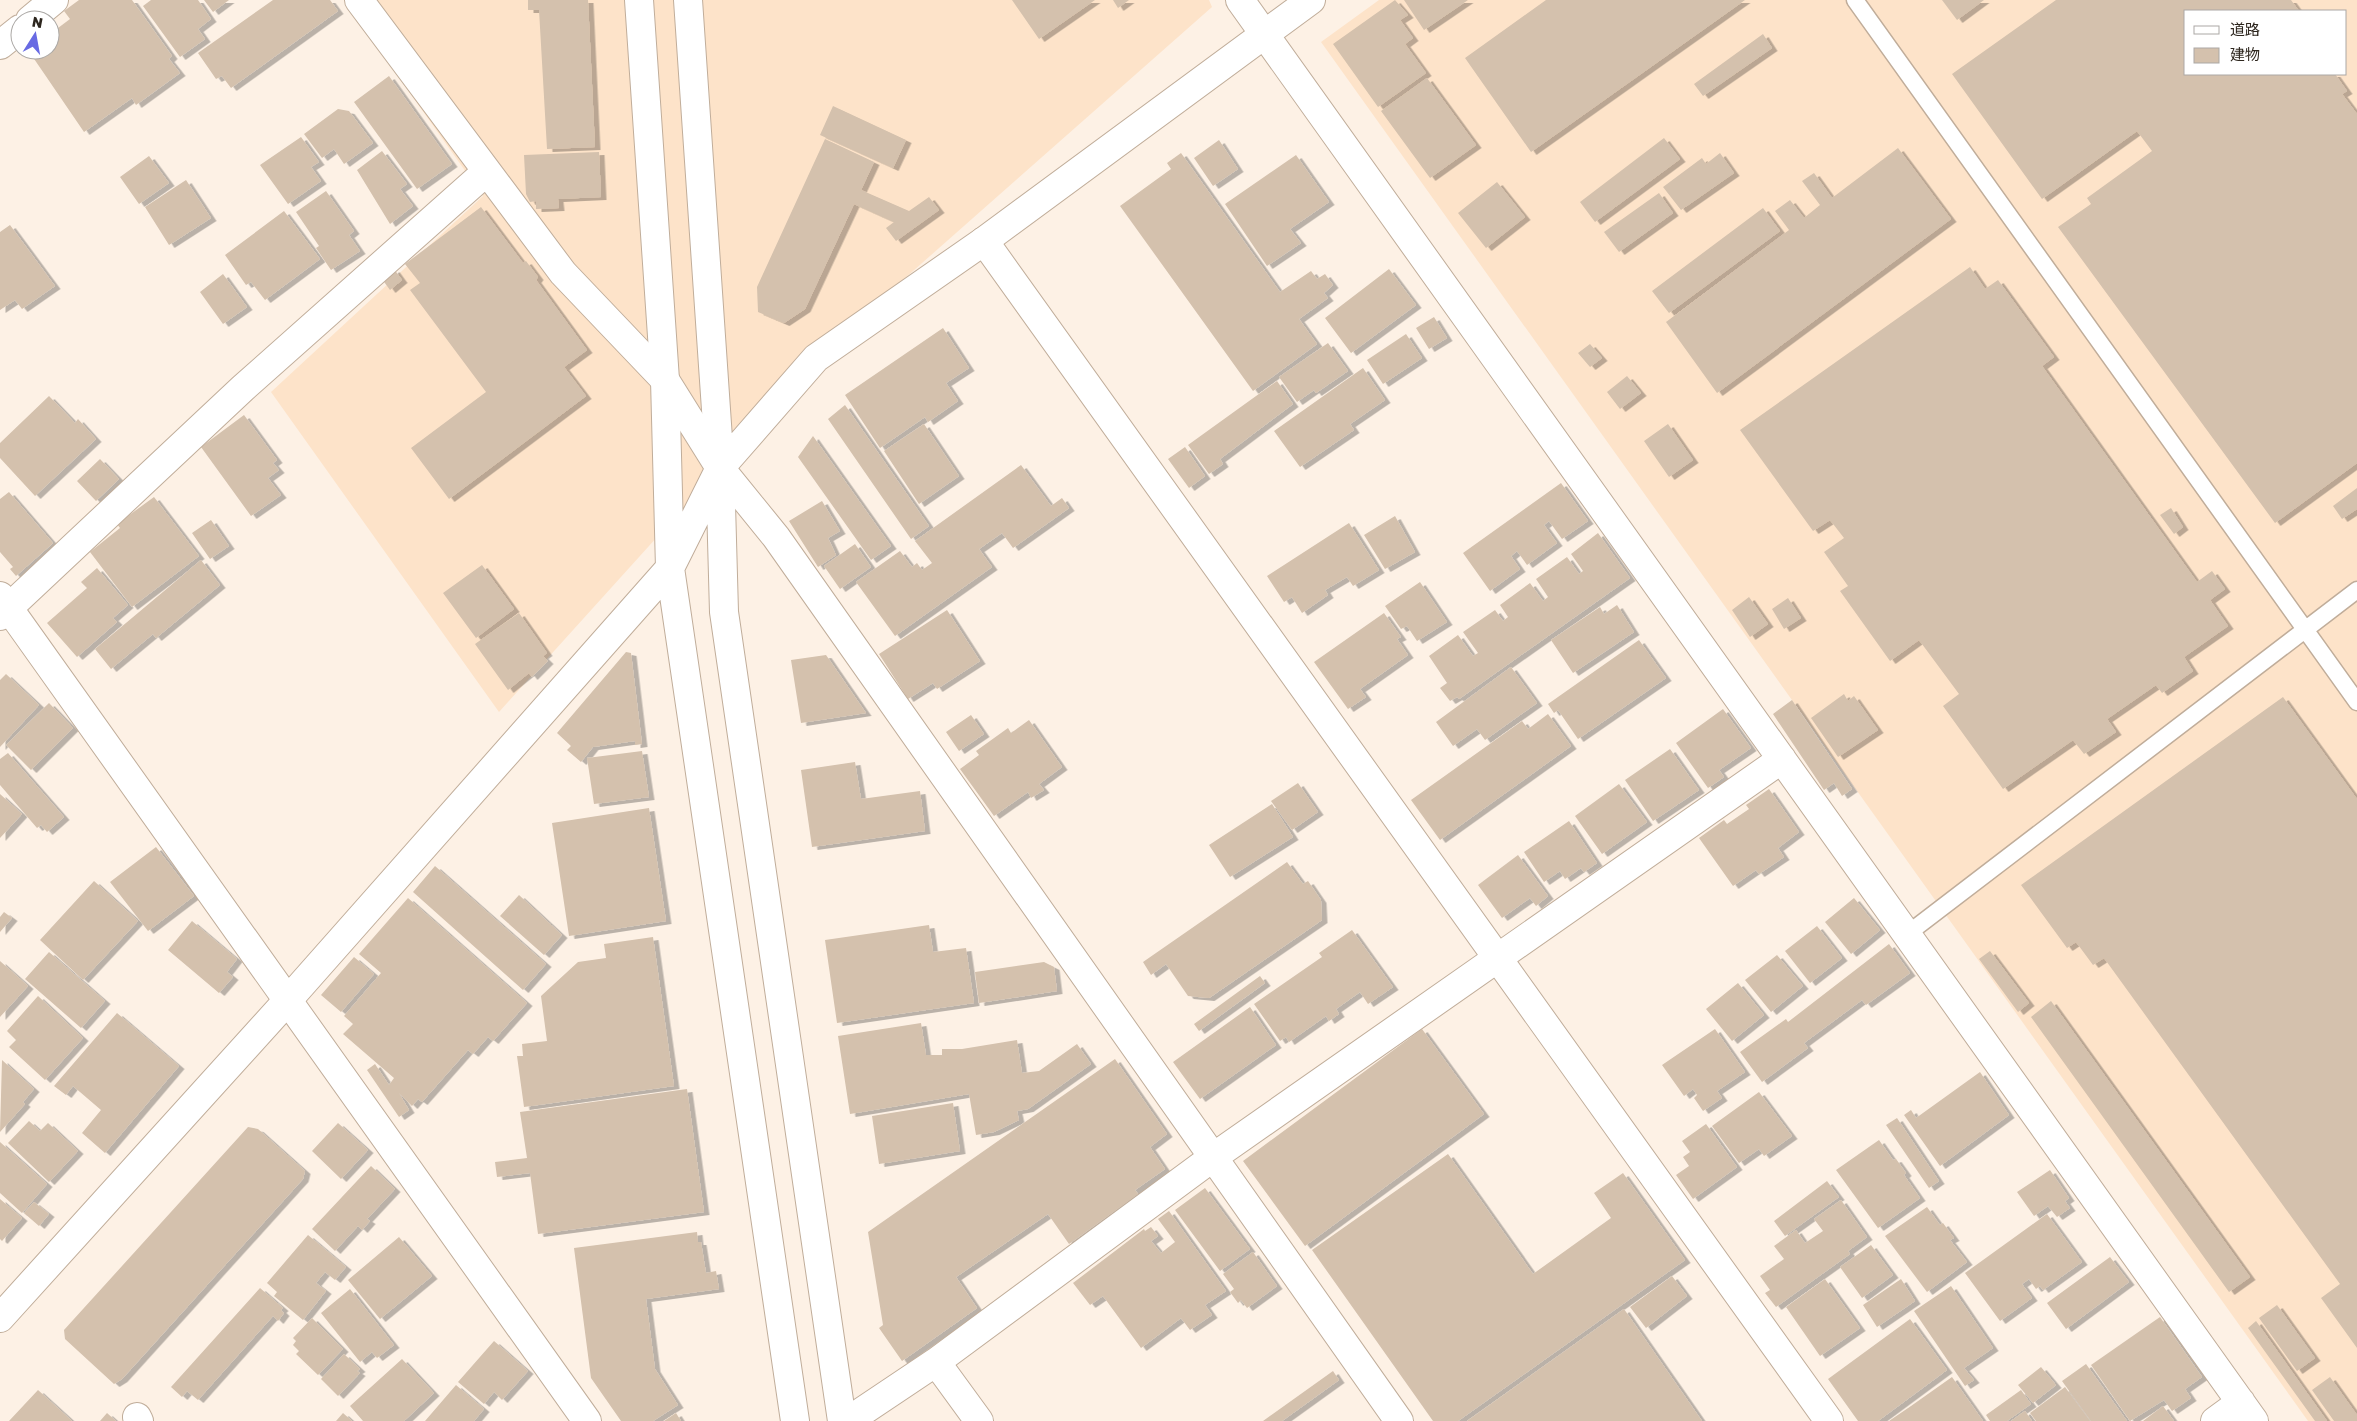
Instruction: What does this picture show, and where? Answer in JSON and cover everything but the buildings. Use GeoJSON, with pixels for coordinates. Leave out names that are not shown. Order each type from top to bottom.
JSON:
{"type":"FeatureCollection","features":[{"type":"Feature","properties":{"kind":"street"},"geometry":{"type":"LineString","coordinates":[[42,10],[54,0]]}},
{"type":"Feature","properties":{"kind":"street"},"geometry":{"type":"LineString","coordinates":[[359,0],[563,273],[664,380],[720,468],[776,537],[1399,1421]]}},
{"type":"Feature","properties":{"kind":"street"},"geometry":{"type":"LineString","coordinates":[[639,0],[664,380],[670,568],[795,1421]]}},
{"type":"Feature","properties":{"kind":"street"},"geometry":{"type":"LineString","coordinates":[[688,0],[720,468],[724,612],[842,1421]]}},
{"type":"Feature","properties":{"kind":"street"},"geometry":{"type":"LineString","coordinates":[[1240,0],[2247,1412],[2216,1421]]}},
{"type":"Feature","properties":{"kind":"street"},"geometry":{"type":"LineString","coordinates":[[3,1307],[288,1000],[670,568],[720,468],[816,358],[984,241],[1311,0]]}},
{"type":"Feature","properties":{"kind":"street"},"geometry":{"type":"LineString","coordinates":[[0,45],[10,36]]}},
{"type":"Feature","properties":{"kind":"street"},"geometry":{"type":"LineString","coordinates":[[486,172],[243,388],[3,607],[288,1000],[587,1421]]}},
{"type":"Feature","properties":{"kind":"street"},"geometry":{"type":"LineString","coordinates":[[984,241],[1829,1421]]}},
{"type":"Feature","properties":{"kind":"street"},"geometry":{"type":"LineString","coordinates":[[848,1421],[936,1362],[1212,1158],[1782,759]]}},
{"type":"Feature","properties":{"kind":"street"},"geometry":{"type":"LineString","coordinates":[[936,1362],[978,1421]]}},
{"type":"Feature","properties":{"kind":"lane"},"geometry":{"type":"LineString","coordinates":[[1855,0],[2357,702]]}},
{"type":"Feature","properties":{"kind":"lane"},"geometry":{"type":"LineString","coordinates":[[1906,935],[2357,590]]}},
{"type":"Feature","properties":{"kind":"shaded area"},"geometry":{"type":"Polygon","coordinates":[[[344,0],[1209,0],[1212,7],[836,339],[499,712],[271,392],[483,196],[344,0]]]}},
{"type":"Feature","properties":{"kind":"shaded area"},"geometry":{"type":"Polygon","coordinates":[[[1379,0],[2357,0],[2357,1421],[2308,1421],[1321,42],[1379,0]]]}}]}
